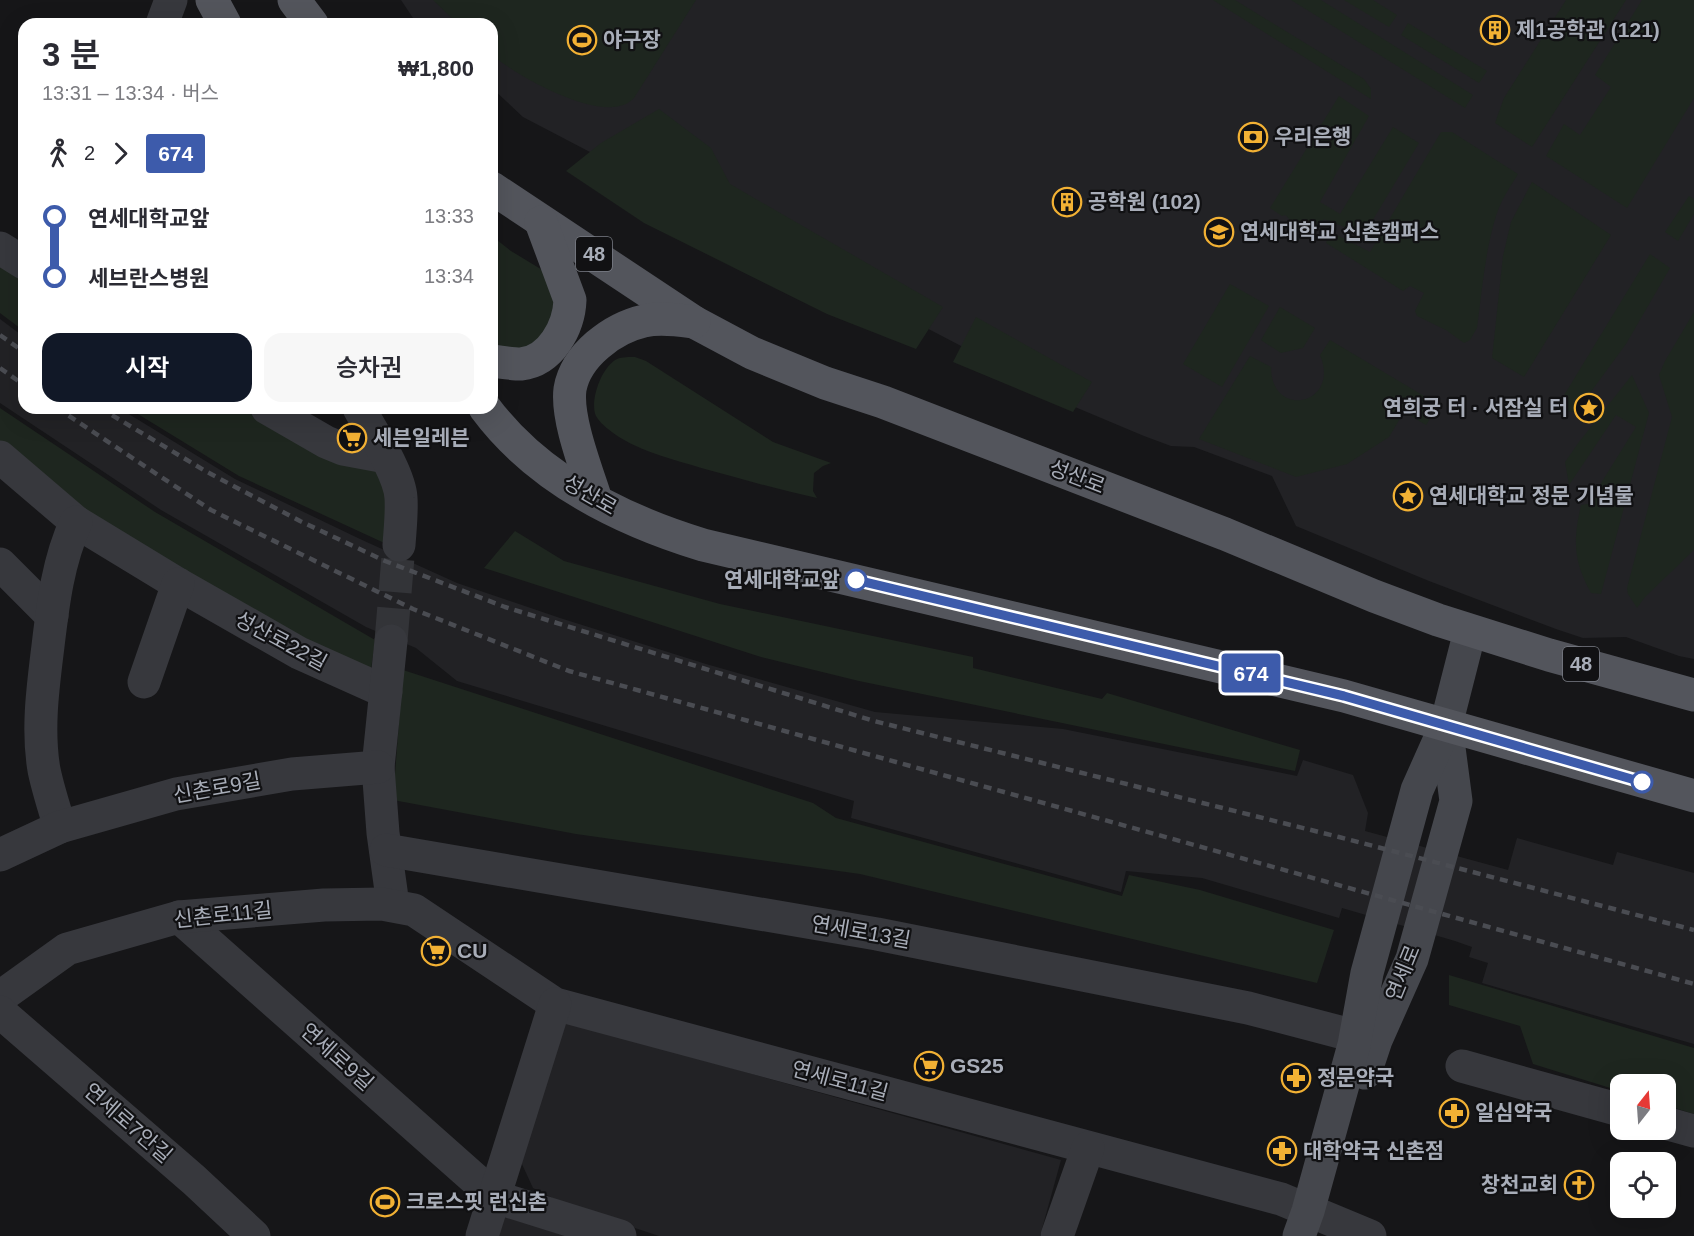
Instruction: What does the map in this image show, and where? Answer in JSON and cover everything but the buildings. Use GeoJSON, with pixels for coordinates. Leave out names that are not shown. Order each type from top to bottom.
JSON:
{"type":"FeatureCollection","features":[{"type":"Feature","properties":{"kind":"main road"},"geometry":{"type":"LineString","coordinates":[[212,0],[222,18]]}},
{"type":"Feature","properties":{"kind":"main road"},"geometry":{"type":"LineString","coordinates":[[294,0],[308,18]]}},
{"type":"Feature","properties":{"kind":"main road","name":"성산로"},"geometry":{"type":"LineString","coordinates":[[498,192],[694,322],[752,353],[825,383],[883,402],[1214,529],[1374,596],[1470,631],[1694,695]]}},
{"type":"Feature","properties":{"kind":"main road"},"geometry":{"type":"LineString","coordinates":[[498,362],[521,364],[547,352],[562,333],[570,311],[570,300],[541,222]]}},
{"type":"Feature","properties":{"kind":"main road"},"geometry":{"type":"LineString","coordinates":[[596,500],[571,415],[570,390],[581,363],[603,341],[620,330],[645,321],[694,322]]}},
{"type":"Feature","properties":{"kind":"main road","name":"성산로"},"geometry":{"type":"LineString","coordinates":[[490,414],[517,443],[568,484],[636,521],[703,545],[1256,674],[1446,725],[1694,796]]}},
{"type":"Feature","properties":{"kind":"street"},"geometry":{"type":"LineString","coordinates":[[164,18],[171,0]]}},
{"type":"Feature","properties":{"kind":"street"},"geometry":{"type":"LineString","coordinates":[[0,248],[18,259]]}},
{"type":"Feature","properties":{"kind":"street"},"geometry":{"type":"LineString","coordinates":[[277,414],[326,442],[343,449],[364,455],[386,457]]}},
{"type":"Feature","properties":{"kind":"street"},"geometry":{"type":"LineString","coordinates":[[362,414],[386,457],[402,496],[399,545]]}},
{"type":"Feature","properties":{"kind":"street","name":"성산로22길"},"geometry":{"type":"LineString","coordinates":[[0,457],[76,522],[299,653],[386,692]]}},
{"type":"Feature","properties":{"kind":"street"},"geometry":{"type":"LineString","coordinates":[[60,827],[44,769],[42,741],[44,677],[61,564],[76,522]]}},
{"type":"Feature","properties":{"kind":"street"},"geometry":{"type":"LineString","coordinates":[[0,564],[52,616]]}},
{"type":"Feature","properties":{"kind":"street"},"geometry":{"type":"LineString","coordinates":[[144,682],[178,584]]}},
{"type":"Feature","properties":{"kind":"street","name":"연세로"},"geometry":{"type":"LineString","coordinates":[[1303,1223],[1344,1034],[1367,973],[1417,789],[1446,725],[1470,631]]}},
{"type":"Feature","properties":{"kind":"street"},"geometry":{"type":"LineString","coordinates":[[391,640],[378,766],[393,905]]}},
{"type":"Feature","properties":{"kind":"street","name":"연세로"},"geometry":{"type":"LineString","coordinates":[[1303,1223],[1326,1189],[1335,1168],[1376,1040],[1412,959],[1456,801],[1446,725]]}},
{"type":"Feature","properties":{"kind":"street","name":"신촌로9길"},"geometry":{"type":"LineString","coordinates":[[0,855],[60,827],[176,794],[292,774],[378,766]]}},
{"type":"Feature","properties":{"kind":"street","name":"연세로13길"},"geometry":{"type":"LineString","coordinates":[[386,850],[877,934],[1248,1008],[1344,1034]]}},
{"type":"Feature","properties":{"kind":"street","name":"신촌로11길"},"geometry":{"type":"LineString","coordinates":[[0,997],[67,949],[179,917],[324,905],[393,905]]}},
{"type":"Feature","properties":{"kind":"street","name":"연세로11길"},"geometry":{"type":"LineString","coordinates":[[393,905],[414,910],[555,1004],[1281,1199],[1303,1223],[1370,1236]]}},
{"type":"Feature","properties":{"kind":"street","name":"연세로9길"},"geometry":{"type":"LineString","coordinates":[[179,917],[495,1197],[619,1236]]}},
{"type":"Feature","properties":{"kind":"street"},"geometry":{"type":"LineString","coordinates":[[482,1236],[555,1004]]}},
{"type":"Feature","properties":{"kind":"street","name":"연세로7안길"},"geometry":{"type":"LineString","coordinates":[[0,1012],[194,1180],[254,1236]]}},
{"type":"Feature","properties":{"kind":"street"},"geometry":{"type":"LineString","coordinates":[[1462,1066],[1610,1107]]}},
{"type":"Feature","properties":{"kind":"street"},"geometry":{"type":"LineString","coordinates":[[1676,1126],[1694,1131]]}},
{"type":"Feature","properties":{"kind":"street"},"geometry":{"type":"LineString","coordinates":[[1057,1236],[1088,1148]]}},
{"type":"Feature","properties":{"kind":"shaded area","name":"연세대학교 신촌캠퍼스"},"geometry":{"type":"Polygon","coordinates":[[[401,0],[1694,0],[1694,659],[1626,637],[1583,638],[1556,629],[1429,581],[1296,526],[1272,476],[1194,447],[1171,446],[1075,407],[523,117],[498,94],[498,18],[413,18],[401,0]]]}},
{"type":"Feature","properties":{"kind":"shaded area","name":"야구장"},"geometry":{"type":"Polygon","coordinates":[[[433,0],[696,0],[634,98],[624,105],[609,107],[592,105],[554,92],[503,64],[498,60],[498,18],[452,18],[433,0]]]}},
{"type":"Feature","properties":{"kind":"shaded area"},"geometry":{"type":"Polygon","coordinates":[[[1213,0],[1235,0],[1364,79],[1371,89],[1371,99],[1213,0]]]}},
{"type":"Feature","properties":{"kind":"shaded area"},"geometry":{"type":"Polygon","coordinates":[[[1291,0],[1321,0],[1473,95],[1465,108],[1291,0]]]}},
{"type":"Feature","properties":{"kind":"shaded area"},"geometry":{"type":"Polygon","coordinates":[[[1344,0],[1373,0],[1397,15],[1389,27],[1344,0]]]}},
{"type":"Feature","properties":{"kind":"shaded area"},"geometry":{"type":"Polygon","coordinates":[[[1566,0],[1626,0],[1532,147],[1495,123],[1504,98],[1566,0]]]}},
{"type":"Feature","properties":{"kind":"shaded area"},"geometry":{"type":"Polygon","coordinates":[[[1642,0],[1694,0],[1694,98],[1627,208],[1546,156],[1564,124],[1580,135],[1611,87],[1595,75],[1642,0]]]}},
{"type":"Feature","properties":{"kind":"shaded area"},"geometry":{"type":"Polygon","coordinates":[[[1408,23],[1487,71],[1479,83],[1401,35],[1408,23]]]}},
{"type":"Feature","properties":{"kind":"shaded area"},"geometry":{"type":"Polygon","coordinates":[[[1339,96],[1369,116],[1320,202],[1340,214],[1393,127],[1419,143],[1362,238],[1347,228],[1324,219],[1315,234],[1304,231],[1293,225],[1285,215],[1282,216],[1270,208],[1339,96]]]}},
{"type":"Feature","properties":{"kind":"shaded area"},"geometry":{"type":"Polygon","coordinates":[[[659,109],[711,148],[730,184],[943,307],[916,349],[827,314],[644,223],[566,171],[601,143],[659,109]]]}},
{"type":"Feature","properties":{"kind":"shaded area"},"geometry":{"type":"Polygon","coordinates":[[[1441,132],[1452,132],[1518,174],[1496,216],[1486,257],[1477,328],[1470,340],[1464,343],[1446,330],[1417,316],[1415,311],[1424,293],[1410,286],[1403,291],[1326,243],[1331,232],[1370,252],[1441,132]]]}},
{"type":"Feature","properties":{"kind":"shaded area"},"geometry":{"type":"Polygon","coordinates":[[[1532,182],[1611,235],[1524,377],[1492,358],[1503,256],[1511,222],[1532,182]]]}},
{"type":"Feature","properties":{"kind":"shaded area"},"geometry":{"type":"Polygon","coordinates":[[[1689,196],[1694,199],[1694,214],[1678,241],[1665,232],[1689,196]]]}},
{"type":"Feature","properties":{"kind":"shaded area"},"geometry":{"type":"Polygon","coordinates":[[[498,241],[552,278],[557,318],[528,353],[498,348],[498,241]]]}},
{"type":"Feature","properties":{"kind":"shaded area"},"geometry":{"type":"Polygon","coordinates":[[[1650,254],[1670,268],[1626,344],[1575,412],[1567,411],[1563,397],[1650,254]]]}},
{"type":"Feature","properties":{"kind":"shaded area"},"geometry":{"type":"Polygon","coordinates":[[[0,258],[18,269],[18,326],[0,313],[0,258]]]}},
{"type":"Feature","properties":{"kind":"shaded area"},"geometry":{"type":"Polygon","coordinates":[[[1230,284],[1269,306],[1222,387],[1183,364],[1230,284]]]}},
{"type":"Feature","properties":{"kind":"shaded area"},"geometry":{"type":"Polygon","coordinates":[[[1280,307],[1315,328],[1303,348],[1281,353],[1261,340],[1280,307]]]}},
{"type":"Feature","properties":{"kind":"shaded area"},"geometry":{"type":"Polygon","coordinates":[[[1694,312],[1694,550],[1645,597],[1637,608],[1627,588],[1672,417],[1659,375],[1694,312]]]}},
{"type":"Feature","properties":{"kind":"shaded area"},"geometry":{"type":"Polygon","coordinates":[[[976,317],[1092,382],[1073,412],[953,362],[976,317]]]}},
{"type":"Feature","properties":{"kind":"shaded area"},"geometry":{"type":"Polygon","coordinates":[[[0,319],[18,332],[18,414],[129,414],[235,479],[360,539],[457,583],[560,618],[706,664],[875,712],[1063,729],[1297,776],[1303,760],[1353,775],[1368,813],[1365,831],[1508,870],[1517,838],[1613,865],[1617,852],[1694,873],[1694,1044],[1482,983],[1488,963],[1469,957],[1472,947],[1455,941],[1342,908],[1339,918],[1202,878],[1126,871],[1121,892],[851,818],[854,801],[457,681],[416,648],[366,627],[161,510],[0,403],[0,319]]]}},
{"type":"Feature","properties":{"kind":"shaded area"},"geometry":{"type":"Polygon","coordinates":[[[1330,340],[1439,405],[1426,425],[1404,412],[1389,437],[1347,464],[1296,477],[1199,439],[1250,356],[1271,367],[1274,384],[1282,395],[1292,400],[1303,400],[1314,395],[1321,385],[1324,372],[1320,355],[1330,340]]]}},
{"type":"Feature","properties":{"kind":"shaded area"},"geometry":{"type":"Polygon","coordinates":[[[635,357],[646,361],[773,442],[831,463],[814,473],[813,491],[817,498],[667,458],[642,449],[608,429],[597,418],[594,410],[598,384],[606,369],[617,359],[635,357]]]}},
{"type":"Feature","properties":{"kind":"shaded area"},"geometry":{"type":"Polygon","coordinates":[[[1632,375],[1649,413],[1601,594],[1591,593],[1581,570],[1576,550],[1581,505],[1588,504],[1636,427],[1616,415],[1569,485],[1565,462],[1632,375]]]}},
{"type":"Feature","properties":{"kind":"shaded area"},"geometry":{"type":"Polygon","coordinates":[[[0,408],[155,512],[375,640],[370,677],[100,523],[0,448],[0,408]]]}},
{"type":"Feature","properties":{"kind":"shaded area"},"geometry":{"type":"Polygon","coordinates":[[[138,414],[261,414],[330,453],[381,466],[393,547],[239,476],[138,414]]]}},
{"type":"Feature","properties":{"kind":"shaded area"},"geometry":{"type":"Polygon","coordinates":[[[515,531],[564,561],[720,604],[973,657],[973,668],[1102,699],[1107,693],[1300,750],[1295,771],[859,681],[761,657],[484,568],[515,531]]]}},
{"type":"Feature","properties":{"kind":"shaded area"},"geometry":{"type":"Polygon","coordinates":[[[403,670],[813,803],[836,818],[1122,896],[1129,875],[1200,890],[1334,930],[1317,983],[860,874],[576,834],[393,800],[403,670]]]}},
{"type":"Feature","properties":{"kind":"shaded area"},"geometry":{"type":"Polygon","coordinates":[[[1449,975],[1694,1048],[1694,1114],[1676,1108],[1676,1074],[1610,1074],[1610,1088],[1533,1064],[1520,1026],[1449,1005],[1449,975]]]}},
{"type":"Feature","properties":{"kind":"shaded area"},"geometry":{"type":"Polygon","coordinates":[[[566,1022],[1061,1160],[1040,1236],[659,1236],[566,1205],[533,1188],[521,1162],[566,1022]]]}},
{"type":"Feature","properties":{"kind":"shaded area"},"geometry":{"type":"Polygon","coordinates":[[[503,1210],[586,1236],[495,1236],[503,1210]]]}},
{"type":"Feature","properties":{"kind":"tunnel"},"geometry":{"type":"LineString","coordinates":[[391,641],[399,545]]}},
{"type":"Feature","properties":{"kind":"railway"},"geometry":{"type":"LineString","coordinates":[[0,335],[18,348]]}},
{"type":"Feature","properties":{"kind":"railway"},"geometry":{"type":"LineString","coordinates":[[0,368],[18,381]]}},
{"type":"Feature","properties":{"kind":"railway"},"geometry":{"type":"LineString","coordinates":[[66,414],[211,510],[413,609],[569,671],[1694,984]]}},
{"type":"Feature","properties":{"kind":"railway"},"geometry":{"type":"LineString","coordinates":[[110,414],[207,472],[300,521],[385,561],[505,607],[874,721],[1339,837],[1694,930]]}},
{"type":"Feature","properties":{"kind":"bus line","name":"674"},"geometry":{"type":"LineString","coordinates":[[856,580],[1344,696],[1642,782]]}},
{"type":"Feature","properties":{"kind":"place","name":"제1공학관 (121)"},"geometry":{"type":"Point","coordinates":[1495,30]}},
{"type":"Feature","properties":{"kind":"place","name":"야구장"},"geometry":{"type":"Point","coordinates":[582,40]}},
{"type":"Feature","properties":{"kind":"place","name":"우리은행"},"geometry":{"type":"Point","coordinates":[1253,137]}},
{"type":"Feature","properties":{"kind":"place","name":"공학원 (102)"},"geometry":{"type":"Point","coordinates":[1067,202]}},
{"type":"Feature","properties":{"kind":"place","name":"연세대학교 신촌캠퍼스"},"geometry":{"type":"Point","coordinates":[1219,232]}},
{"type":"Feature","properties":{"kind":"place","name":"연희궁 터 · 서잠실 터"},"geometry":{"type":"Point","coordinates":[1589,408]}},
{"type":"Feature","properties":{"kind":"place","name":"세븐일레븐"},"geometry":{"type":"Point","coordinates":[352,438]}},
{"type":"Feature","properties":{"kind":"place","name":"연세대학교 정문 기념물"},"geometry":{"type":"Point","coordinates":[1408,496]}},
{"type":"Feature","properties":{"kind":"place","name":"연세대학교앞"},"geometry":{"type":"Point","coordinates":[856,580]}},
{"type":"Feature","properties":{"kind":"place","name":"CU"},"geometry":{"type":"Point","coordinates":[436,951]}},
{"type":"Feature","properties":{"kind":"place","name":"GS25"},"geometry":{"type":"Point","coordinates":[929,1066]}},
{"type":"Feature","properties":{"kind":"place","name":"정문약국"},"geometry":{"type":"Point","coordinates":[1296,1078]}},
{"type":"Feature","properties":{"kind":"place","name":"일심약국"},"geometry":{"type":"Point","coordinates":[1454,1113]}},
{"type":"Feature","properties":{"kind":"place","name":"대학약국 신촌점"},"geometry":{"type":"Point","coordinates":[1282,1151]}},
{"type":"Feature","properties":{"kind":"place","name":"창천교회"},"geometry":{"type":"Point","coordinates":[1579,1185]}},
{"type":"Feature","properties":{"kind":"place","name":"크로스핏 런신촌"},"geometry":{"type":"Point","coordinates":[385,1202]}}]}
